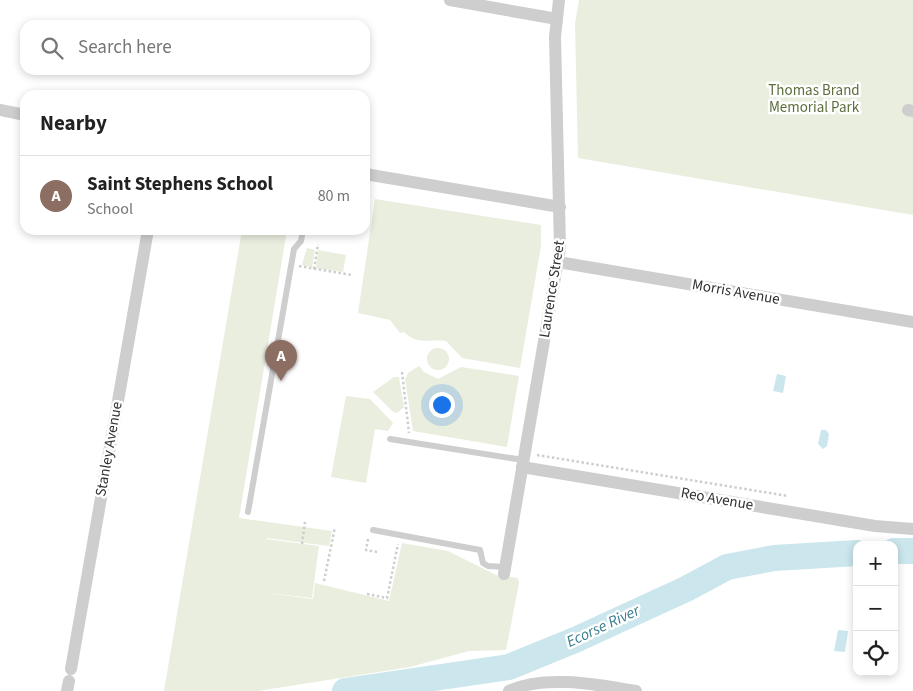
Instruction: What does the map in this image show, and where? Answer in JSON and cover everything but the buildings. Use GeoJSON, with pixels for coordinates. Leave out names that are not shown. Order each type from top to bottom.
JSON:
{"type":"FeatureCollection","features":[{"type":"Feature","properties":{"kind":"street"},"geometry":{"type":"LineString","coordinates":[[450,0],[557,19]]}},
{"type":"Feature","properties":{"kind":"street","name":"Laurence Street"},"geometry":{"type":"LineString","coordinates":[[504,571],[558,262],[560,207],[555,38],[559,0]]}},
{"type":"Feature","properties":{"kind":"street"},"geometry":{"type":"LineString","coordinates":[[0,110],[20,114]]}},
{"type":"Feature","properties":{"kind":"street"},"geometry":{"type":"LineString","coordinates":[[370,179],[560,207]]}},
{"type":"Feature","properties":{"kind":"street","name":"Stanley Avenue"},"geometry":{"type":"LineString","coordinates":[[69,680],[147,235]]}},
{"type":"Feature","properties":{"kind":"street","name":"Morris Avenue"},"geometry":{"type":"LineString","coordinates":[[558,262],[913,322]]}},
{"type":"Feature","properties":{"kind":"street","name":"Reo Avenue"},"geometry":{"type":"LineString","coordinates":[[522,464],[875,526],[913,529]]}},
{"type":"Feature","properties":{"kind":"street"},"geometry":{"type":"LineString","coordinates":[[509,691],[533,684],[571,682],[636,691]]}},
{"type":"Feature","properties":{"kind":"lane"},"geometry":{"type":"LineString","coordinates":[[248,512],[294,249],[301,241],[302,235]]}},
{"type":"Feature","properties":{"kind":"lane"},"geometry":{"type":"LineString","coordinates":[[390,439],[496,457],[522,464]]}},
{"type":"Feature","properties":{"kind":"lane"},"geometry":{"type":"LineString","coordinates":[[371,532],[400,535],[480,550],[483,563],[504,571]]}},
{"type":"Feature","properties":{"kind":"path"},"geometry":{"type":"LineString","coordinates":[[314,269],[318,244]]}},
{"type":"Feature","properties":{"kind":"path"},"geometry":{"type":"LineString","coordinates":[[291,265],[352,275]]}},
{"type":"Feature","properties":{"kind":"path"},"geometry":{"type":"LineString","coordinates":[[402,372],[409,434]]}},
{"type":"Feature","properties":{"kind":"path"},"geometry":{"type":"LineString","coordinates":[[535,454],[798,498]]}},
{"type":"Feature","properties":{"kind":"path"},"geometry":{"type":"LineString","coordinates":[[302,544],[305,522]]}},
{"type":"Feature","properties":{"kind":"path"},"geometry":{"type":"LineString","coordinates":[[324,580],[335,527]]}},
{"type":"Feature","properties":{"kind":"path"},"geometry":{"type":"LineString","coordinates":[[371,532],[366,550],[377,552]]}},
{"type":"Feature","properties":{"kind":"path"},"geometry":{"type":"LineString","coordinates":[[368,594],[388,598],[400,535]]}},
{"type":"Feature","properties":{"kind":"green space","name":"Thomas Brand Memorial Park"},"geometry":{"type":"Polygon","coordinates":[[[579,0],[913,0],[913,215],[578,158],[575,24],[579,0]]]}},
{"type":"Feature","properties":{"kind":"green space"},"geometry":{"type":"Polygon","coordinates":[[[375,199],[541,225],[541,246],[520,368],[462,358],[446,341],[413,339],[404,332],[400,333],[390,320],[358,313],[375,199]]]}},
{"type":"Feature","properties":{"kind":"green space"},"geometry":{"type":"Polygon","coordinates":[[[241,235],[286,235],[239,518],[332,531],[329,546],[266,538],[261,580],[266,539],[319,546],[312,598],[259,592],[313,599],[315,583],[389,601],[402,543],[448,551],[496,575],[518,578],[519,583],[506,650],[469,651],[410,667],[258,691],[164,691],[241,235]]]}},
{"type":"Feature","properties":{"kind":"green space"},"geometry":{"type":"Polygon","coordinates":[[[307,248],[315,250],[312,267],[302,265],[307,248]]]}},
{"type":"Feature","properties":{"kind":"green space"},"geometry":{"type":"Polygon","coordinates":[[[318,250],[346,255],[343,272],[316,268],[318,250]]]}},
{"type":"Feature","properties":{"kind":"green space"},"geometry":{"type":"Polygon","coordinates":[[[438,348],[446,351],[449,359],[446,367],[438,370],[430,367],[427,359],[430,351],[438,348]]]}},
{"type":"Feature","properties":{"kind":"green space"},"geometry":{"type":"Polygon","coordinates":[[[419,366],[424,372],[438,379],[461,367],[519,376],[507,447],[413,431],[405,379],[408,373],[419,366]]]}},
{"type":"Feature","properties":{"kind":"green space"},"geometry":{"type":"Polygon","coordinates":[[[394,377],[399,377],[404,407],[397,413],[393,412],[373,392],[394,377]]]}},
{"type":"Feature","properties":{"kind":"green space"},"geometry":{"type":"Polygon","coordinates":[[[346,396],[370,399],[393,423],[388,431],[375,429],[366,483],[331,477],[346,396]]]}},
{"type":"Feature","properties":{"kind":"water"},"geometry":{"type":"Polygon","coordinates":[[[777,374],[786,376],[783,393],[773,391],[777,374]]]}},
{"type":"Feature","properties":{"kind":"water"},"geometry":{"type":"Polygon","coordinates":[[[821,430],[826,430],[829,434],[827,446],[823,449],[818,444],[821,430]]]}},
{"type":"Feature","properties":{"kind":"water"},"geometry":{"type":"Polygon","coordinates":[[[838,630],[848,631],[845,652],[834,651],[838,630]]]}},
{"type":"Feature","properties":{"kind":"waterway","name":"Ecorse River"},"geometry":{"type":"LineString","coordinates":[[898,551],[913,551]]}},
{"type":"Feature","properties":{"kind":"waterway","name":"Ecorse River"},"geometry":{"type":"LineString","coordinates":[[345,691],[509,667],[575,640],[686,589],[727,567],[774,558],[853,553]]}},
{"type":"Feature","properties":{"kind":"place","name":"Saint Stephens School"},"geometry":{"type":"Point","coordinates":[281,381]}}]}
